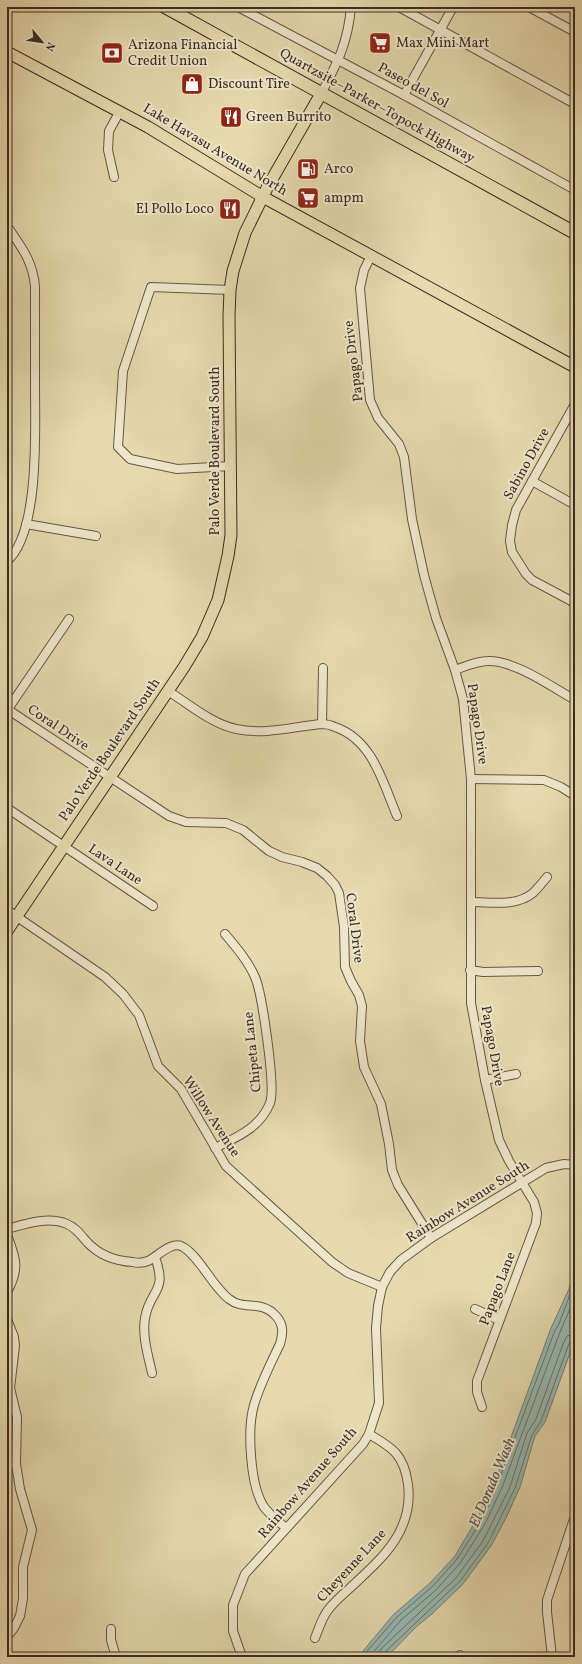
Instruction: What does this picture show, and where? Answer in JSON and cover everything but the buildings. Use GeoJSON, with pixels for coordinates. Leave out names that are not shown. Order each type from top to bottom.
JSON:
{"type":"FeatureCollection","features":[{"type":"Feature","properties":{"kind":"highway","name":"Quartzsite–Parker–Topock Highway"},"geometry":{"type":"LineString","coordinates":[[165,7],[322,92],[575,233]]}},
{"type":"Feature","properties":{"kind":"main road","name":"Lake Havasu Avenue North"},"geometry":{"type":"LineString","coordinates":[[7,52],[120,111],[263,197],[575,367]]}},
{"type":"Feature","properties":{"kind":"main road","name":"Palo Verde Boulevard South"},"geometry":{"type":"LineString","coordinates":[[7,931],[168,691],[202,637],[218,600],[231,535],[230,290],[238,250],[263,197],[322,92]]}},
{"type":"Feature","properties":{"kind":"street","name":"Paseo del Sol"},"geometry":{"type":"LineString","coordinates":[[238,7],[404,95],[575,190]]}},
{"type":"Feature","properties":{"kind":"street","name":"Palo Verde Boulevard South"},"geometry":{"type":"LineString","coordinates":[[322,92],[339,61],[346,40],[351,7]]}},
{"type":"Feature","properties":{"kind":"street"},"geometry":{"type":"LineString","coordinates":[[399,7],[575,104]]}},
{"type":"Feature","properties":{"kind":"street"},"geometry":{"type":"LineString","coordinates":[[404,95],[453,7]]}},
{"type":"Feature","properties":{"kind":"street"},"geometry":{"type":"LineString","coordinates":[[529,7],[575,32]]}},
{"type":"Feature","properties":{"kind":"street"},"geometry":{"type":"LineString","coordinates":[[114,177],[108,150],[109,131],[120,111]]}},
{"type":"Feature","properties":{"kind":"street"},"geometry":{"type":"LineString","coordinates":[[7,226],[28,259],[33,271],[35,286],[35,471],[26,524],[16,551],[7,561]]}},
{"type":"Feature","properties":{"kind":"street","name":"Papago Drive"},"geometry":{"type":"LineString","coordinates":[[371,256],[364,270],[360,288],[370,400],[378,418],[399,444],[404,457],[412,519],[424,575],[436,618],[455,670],[463,699],[471,778],[471,1003],[485,1080],[499,1140],[522,1183]]}},
{"type":"Feature","properties":{"kind":"street"},"geometry":{"type":"LineString","coordinates":[[230,290],[151,287],[123,371],[118,447],[130,459],[177,469],[231,466]]}},
{"type":"Feature","properties":{"kind":"street","name":"Sabino Drive"},"geometry":{"type":"LineString","coordinates":[[575,404],[516,510],[510,540],[512,552],[526,574],[532,580],[575,603]]}},
{"type":"Feature","properties":{"kind":"street"},"geometry":{"type":"LineString","coordinates":[[532,481],[575,505]]}},
{"type":"Feature","properties":{"kind":"street"},"geometry":{"type":"LineString","coordinates":[[26,524],[96,536]]}},
{"type":"Feature","properties":{"kind":"street"},"geometry":{"type":"LineString","coordinates":[[7,709],[70,619]]}},
{"type":"Feature","properties":{"kind":"street"},"geometry":{"type":"LineString","coordinates":[[455,670],[476,663],[488,661],[500,662],[521,670],[575,700]]}},
{"type":"Feature","properties":{"kind":"street"},"geometry":{"type":"LineString","coordinates":[[322,724],[323,668]]}},
{"type":"Feature","properties":{"kind":"street"},"geometry":{"type":"LineString","coordinates":[[168,691],[216,723],[235,729],[246,731],[275,731],[322,724],[336,727],[350,733],[356,737],[363,746],[378,770],[397,816]]}},
{"type":"Feature","properties":{"kind":"street","name":"Coral Drive"},"geometry":{"type":"LineString","coordinates":[[7,709],[169,816],[186,822],[226,823],[243,830],[269,851],[282,857],[302,862],[317,868],[335,885],[339,893],[344,927],[345,967],[359,995],[362,1006],[360,1041],[364,1067],[381,1104],[388,1137],[392,1170],[398,1185],[431,1238]]}},
{"type":"Feature","properties":{"kind":"street"},"geometry":{"type":"LineString","coordinates":[[471,778],[544,780],[562,787],[572,794]]}},
{"type":"Feature","properties":{"kind":"street","name":"Lava Lane"},"geometry":{"type":"LineString","coordinates":[[7,808],[153,906]]}},
{"type":"Feature","properties":{"kind":"street"},"geometry":{"type":"LineString","coordinates":[[471,902],[509,903],[519,901],[532,894],[548,877]]}},
{"type":"Feature","properties":{"kind":"street","name":"Willow Avenue"},"geometry":{"type":"LineString","coordinates":[[7,910],[106,977],[123,994],[139,1015],[158,1066],[181,1089],[226,1166],[332,1262],[348,1274],[382,1287]]}},
{"type":"Feature","properties":{"kind":"street","name":"Chipeta Lane"},"geometry":{"type":"LineString","coordinates":[[215,1148],[246,1132],[258,1123],[270,1102],[272,1093],[272,1074],[255,977],[239,951],[225,934]]}},
{"type":"Feature","properties":{"kind":"street"},"geometry":{"type":"LineString","coordinates":[[470,970],[483,972],[538,971]]}},
{"type":"Feature","properties":{"kind":"street"},"geometry":{"type":"LineString","coordinates":[[485,1080],[516,1074]]}},
{"type":"Feature","properties":{"kind":"street","name":"Rainbow Avenue South"},"geometry":{"type":"LineString","coordinates":[[242,1657],[233,1631],[233,1605],[245,1574],[363,1444],[369,1434],[379,1403],[376,1328],[378,1306],[382,1287],[390,1272],[402,1260],[431,1238],[546,1168],[564,1164],[575,1165]]}},
{"type":"Feature","properties":{"kind":"street","name":"Papago Lane"},"geometry":{"type":"LineString","coordinates":[[482,1406],[477,1392],[477,1381],[536,1223],[537,1213],[534,1202],[522,1183]]}},
{"type":"Feature","properties":{"kind":"street"},"geometry":{"type":"LineString","coordinates":[[7,1229],[32,1222],[54,1221],[66,1224],[74,1228],[96,1250],[116,1261],[146,1262],[170,1247],[178,1245],[183,1247],[229,1299],[246,1306],[259,1305],[269,1309],[276,1316],[283,1326],[283,1333],[280,1344],[254,1405],[251,1426],[253,1476],[257,1493],[265,1508],[286,1528]]}},
{"type":"Feature","properties":{"kind":"street"},"geometry":{"type":"LineString","coordinates":[[7,1235],[16,1261],[16,1271],[7,1292]]}},
{"type":"Feature","properties":{"kind":"street"},"geometry":{"type":"LineString","coordinates":[[152,1373],[144,1332],[145,1316],[161,1280],[160,1270],[155,1257]]}},
{"type":"Feature","properties":{"kind":"street"},"geometry":{"type":"LineString","coordinates":[[475,1309],[499,1320]]}},
{"type":"Feature","properties":{"kind":"street"},"geometry":{"type":"LineString","coordinates":[[7,1319],[14,1337],[15,1346],[10,1388],[17,1417],[16,1464],[20,1489],[32,1530],[22,1567],[22,1599],[20,1616],[14,1628],[7,1637]]}},
{"type":"Feature","properties":{"kind":"street","name":"Cheyenne Lane"},"geometry":{"type":"LineString","coordinates":[[315,1638],[321,1622],[328,1610],[383,1557],[394,1544],[402,1531],[408,1510],[409,1493],[407,1480],[405,1468],[399,1455],[384,1442],[369,1434]]}},
{"type":"Feature","properties":{"kind":"street"},"geometry":{"type":"LineString","coordinates":[[552,1657],[547,1600],[575,1516]]}},
{"type":"Feature","properties":{"kind":"street"},"geometry":{"type":"LineString","coordinates":[[111,1629],[111,1640],[116,1657]]}},
{"type":"Feature","properties":{"kind":"water"},"geometry":{"type":"Polygon","coordinates":[[[575,1265],[575,1339],[545,1422],[535,1436],[520,1487],[491,1546],[463,1584],[416,1627],[387,1657],[358,1657],[394,1614],[430,1583],[455,1556],[478,1517],[495,1481],[551,1328],[569,1289],[575,1265]]]}},
{"type":"Feature","properties":{"kind":"place","name":"Max Mini Mart"},"geometry":{"type":"Point","coordinates":[380,43]}},
{"type":"Feature","properties":{"kind":"place","name":"Arizona Financial Credit Union"},"geometry":{"type":"Point","coordinates":[112,53]}},
{"type":"Feature","properties":{"kind":"place","name":"Discount Tire"},"geometry":{"type":"Point","coordinates":[192,84]}},
{"type":"Feature","properties":{"kind":"place","name":"Green Burrito"},"geometry":{"type":"Point","coordinates":[231,117]}},
{"type":"Feature","properties":{"kind":"place","name":"Arco"},"geometry":{"type":"Point","coordinates":[308,169]}},
{"type":"Feature","properties":{"kind":"place","name":"ampm"},"geometry":{"type":"Point","coordinates":[308,198]}},
{"type":"Feature","properties":{"kind":"place","name":"El Pollo Loco"},"geometry":{"type":"Point","coordinates":[230,209]}},
{"type":"Feature","properties":{"kind":"water label","name":"El Dorado Wash"},"geometry":{"type":"Point","coordinates":[493,1483]}}]}
